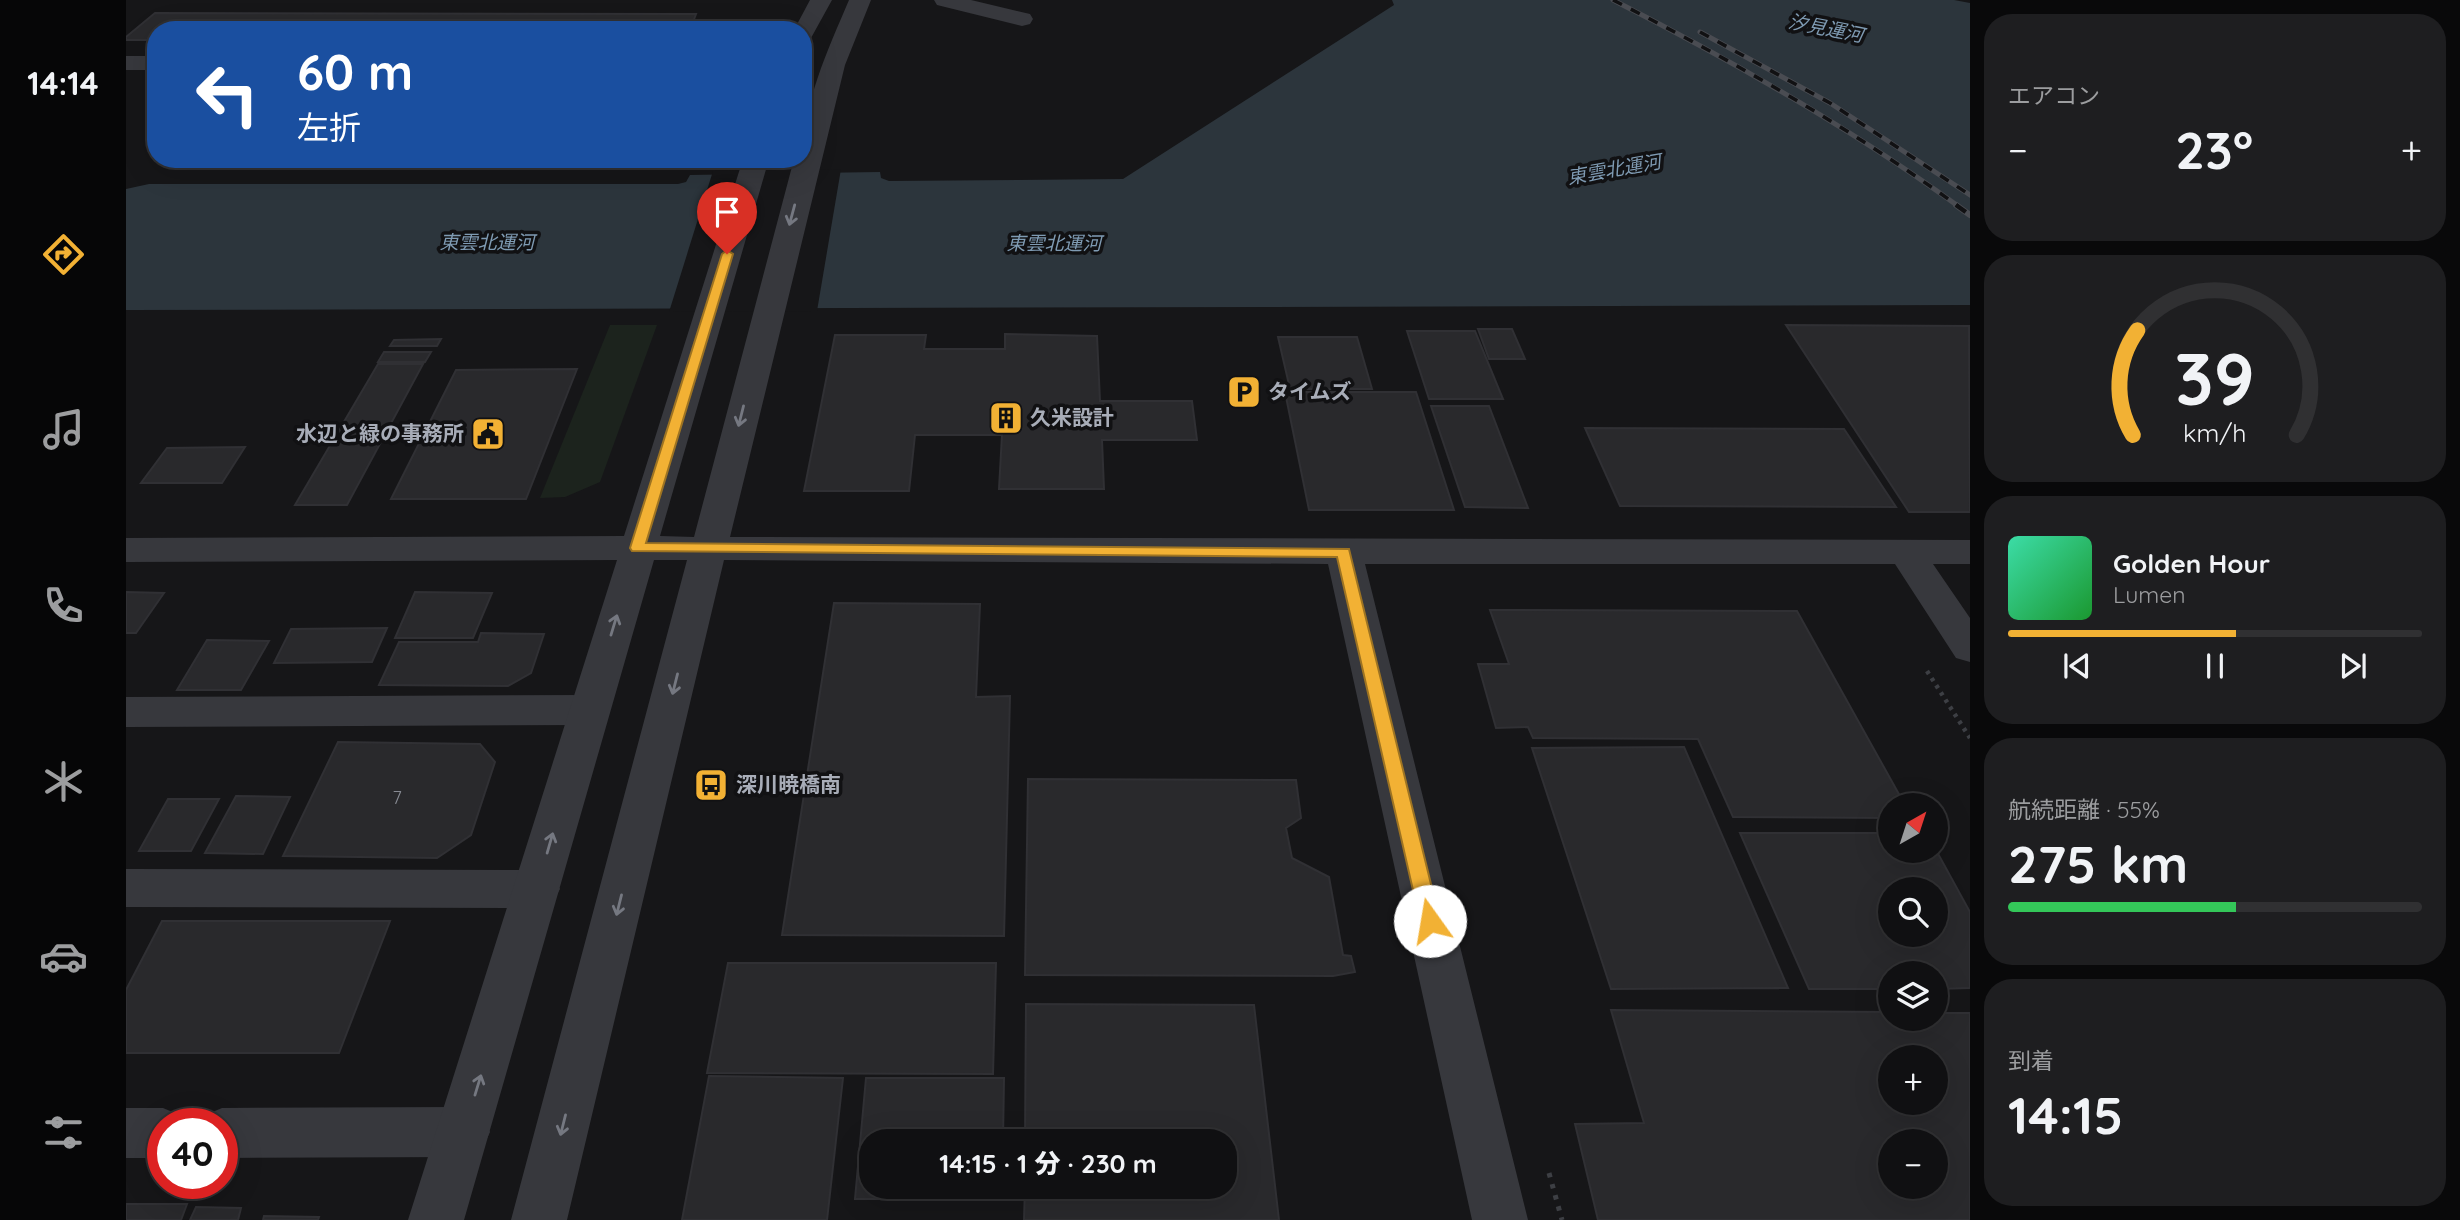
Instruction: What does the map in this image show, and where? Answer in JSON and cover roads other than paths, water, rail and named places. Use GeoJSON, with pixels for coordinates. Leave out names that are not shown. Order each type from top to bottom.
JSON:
{"type":"FeatureCollection","features":[{"type":"Feature","properties":{"kind":"street"},"geometry":{"type":"LineString","coordinates":[[810,21],[821,0]]}},
{"type":"Feature","properties":{"kind":"street"},"geometry":{"type":"LineString","coordinates":[[812,136],[823,65],[860,0]]}},
{"type":"Feature","properties":{"kind":"street"},"geometry":{"type":"LineString","coordinates":[[945,0],[1022,19]]}},
{"type":"Feature","properties":{"kind":"street"},"geometry":{"type":"LineString","coordinates":[[126,63],[147,63]]}},
{"type":"Feature","properties":{"kind":"street"},"geometry":{"type":"LineString","coordinates":[[436,1220],[753,168]]}},
{"type":"Feature","properties":{"kind":"street"},"geometry":{"type":"LineString","coordinates":[[539,1220],[710,548],[757,349],[805,168]]}},
{"type":"Feature","properties":{"kind":"street"},"geometry":{"type":"LineString","coordinates":[[126,551],[710,548],[1970,552]]}},
{"type":"Feature","properties":{"kind":"street"},"geometry":{"type":"LineString","coordinates":[[1344,552],[1500,1220]]}},
{"type":"Feature","properties":{"kind":"street"},"geometry":{"type":"LineString","coordinates":[[1906,552],[1970,648]]}},
{"type":"Feature","properties":{"kind":"street"},"geometry":{"type":"LineString","coordinates":[[126,712],[588,710]]}},
{"type":"Feature","properties":{"kind":"street"},"geometry":{"type":"LineString","coordinates":[[126,888],[537,889]]}},
{"type":"Feature","properties":{"kind":"street"},"geometry":{"type":"LineString","coordinates":[[238,1133],[463,1132]]}},
{"type":"Feature","properties":{"kind":"street"},"geometry":{"type":"LineString","coordinates":[[126,1133],[147,1133]]}},
{"type":"Feature","properties":{"kind":"water"},"geometry":{"type":"Polygon","coordinates":[[[1392,0],[1954,0],[1970,3],[1970,305],[126,310],[126,189],[149,184],[678,184],[686,182],[690,175],[880,172],[881,178],[889,181],[1123,179],[1394,5],[1392,0]]]}},
{"type":"Feature","properties":{"kind":"railway"},"geometry":{"type":"LineString","coordinates":[[1613,0],[1790,96],[1875,149],[1958,206]]}},
{"type":"Feature","properties":{"kind":"railway"},"geometry":{"type":"LineString","coordinates":[[1700,32],[1830,103],[1970,195]]}},
{"type":"Feature","properties":{"kind":"railway"},"geometry":{"type":"LineString","coordinates":[[1956,205],[1970,215]]}},
{"type":"Feature","properties":{"kind":"place","name":"タイムズ"},"geometry":{"type":"Point","coordinates":[1244,392]}},
{"type":"Feature","properties":{"kind":"place","name":"久米設計"},"geometry":{"type":"Point","coordinates":[1006,418]}},
{"type":"Feature","properties":{"kind":"place","name":"水辺と緑の事務所"},"geometry":{"type":"Point","coordinates":[488,434]}},
{"type":"Feature","properties":{"kind":"place","name":"深川暁橋南"},"geometry":{"type":"Point","coordinates":[711,785]}},
{"type":"Feature","properties":{"kind":"water label","name":"汐見運河"},"geometry":{"type":"Point","coordinates":[1826,28]}},
{"type":"Feature","properties":{"kind":"water label","name":"東雲北運河"},"geometry":{"type":"Point","coordinates":[1614,169]}},
{"type":"Feature","properties":{"kind":"water label","name":"東雲北運河"},"geometry":{"type":"Point","coordinates":[487,242]}},
{"type":"Feature","properties":{"kind":"water label","name":"東雲北運河"},"geometry":{"type":"Point","coordinates":[1054,243]}}]}
